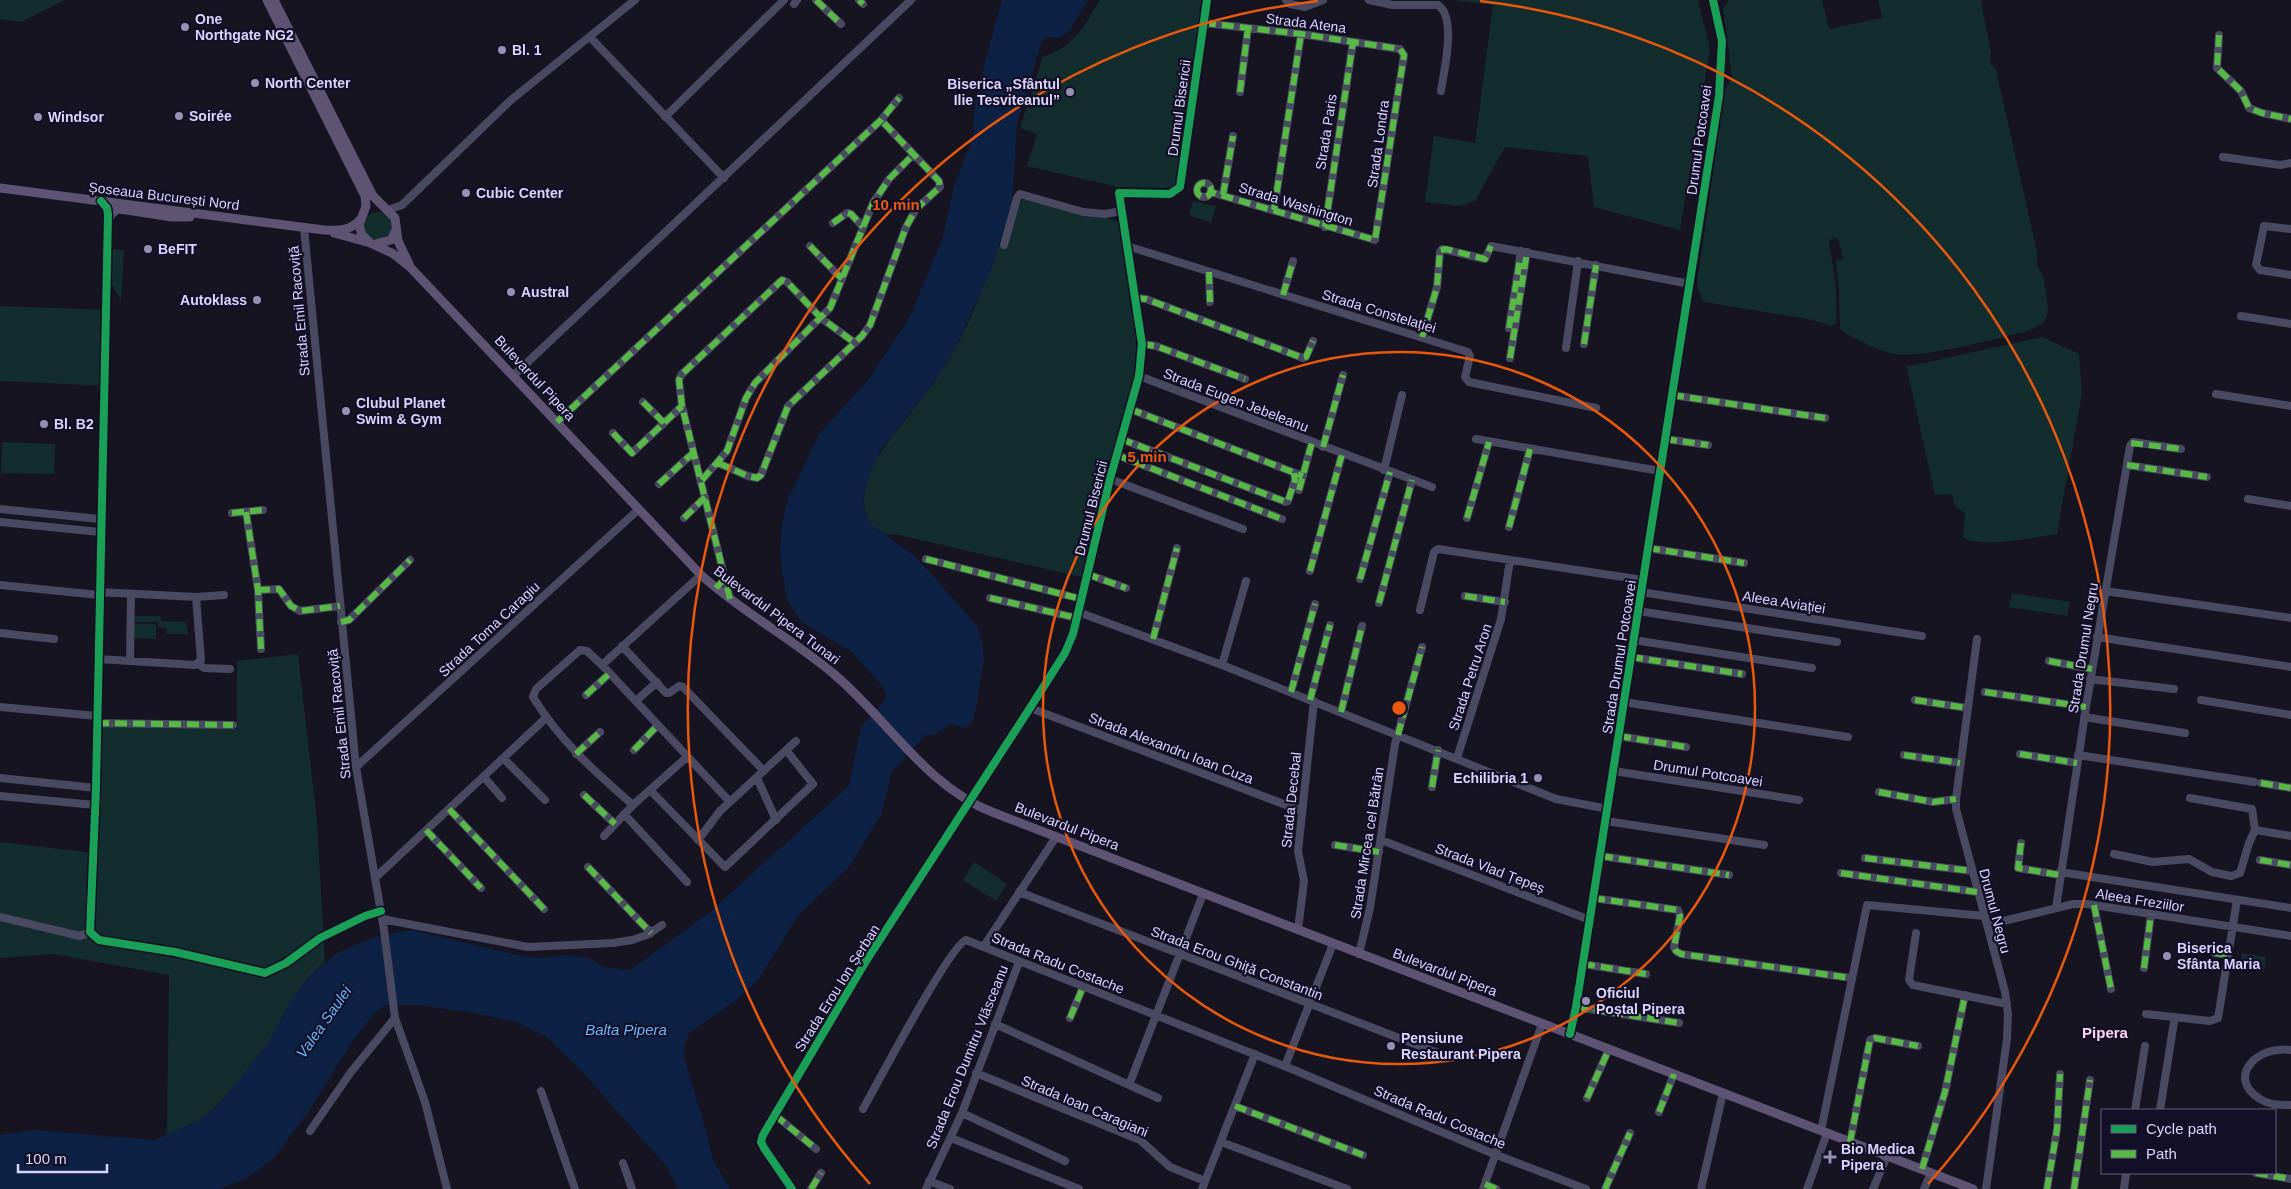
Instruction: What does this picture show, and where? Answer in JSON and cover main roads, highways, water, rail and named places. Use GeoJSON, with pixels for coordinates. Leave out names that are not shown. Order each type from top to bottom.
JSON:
{"type":"FeatureCollection","features":[{"type":"Feature","properties":{"kind":"main road"},"geometry":{"type":"LineString","coordinates":[[266,0],[362,189],[366,203],[362,216],[362,235],[373,244],[386,243],[396,227]]}},
{"type":"Feature","properties":{"kind":"main road","name":"Bulevardul Pipera"},"geometry":{"type":"LineString","coordinates":[[274,0],[367,186],[385,209],[392,213],[402,251],[410,267]]}},
{"type":"Feature","properties":{"kind":"main road","name":"Șoseaua București Nord"},"geometry":{"type":"LineString","coordinates":[[0,188],[90,200],[103,204],[131,205],[324,230],[344,230],[355,225],[362,216]]}},
{"type":"Feature","properties":{"kind":"main road"},"geometry":{"type":"LineString","coordinates":[[103,204],[116,209],[178,218],[197,214]]}},
{"type":"Feature","properties":{"kind":"main road"},"geometry":{"type":"LineString","coordinates":[[107,222],[110,214],[116,209],[131,205]]}},
{"type":"Feature","properties":{"kind":"main road"},"geometry":{"type":"LineString","coordinates":[[362,216],[374,208],[385,209]]}},
{"type":"Feature","properties":{"kind":"main road","name":"Șoseaua București Nord"},"geometry":{"type":"LineString","coordinates":[[324,230],[373,244]]}},
{"type":"Feature","properties":{"kind":"main road","name":"Bulevardul Pipera"},"geometry":{"type":"LineString","coordinates":[[373,244],[410,267],[639,509]]}},
{"type":"Feature","properties":{"kind":"main road","name":"Bulevardul Pipera Tunari"},"geometry":{"type":"LineString","coordinates":[[639,509],[701,575],[730,599],[805,651],[837,677],[919,760]]}},
{"type":"Feature","properties":{"kind":"main road","name":"Bulevardul Pipera"},"geometry":{"type":"LineString","coordinates":[[919,760],[949,789],[970,802],[1203,894],[1973,1189]]}},
{"type":"Feature","properties":{"kind":"water","name":"Balta Pipera"},"geometry":{"type":"Polygon","coordinates":[[[1002,0],[1088,0],[1070,30],[1061,38],[1048,37],[1042,40],[1017,123],[1012,203],[990,273],[954,350],[936,380],[880,451],[866,485],[863,498],[865,513],[871,524],[917,558],[977,626],[982,641],[984,657],[976,710],[973,719],[966,728],[951,724],[934,735],[925,735],[891,773],[882,813],[849,867],[798,916],[758,980],[738,999],[689,1033],[685,1043],[684,1054],[687,1068],[708,1137],[712,1158],[730,1189],[678,1189],[666,1166],[577,1066],[545,1036],[517,1022],[469,1012],[416,1005],[386,1005],[374,1013],[350,1045],[309,1111],[273,1159],[246,1179],[219,1189],[0,1189],[0,1135],[34,1130],[154,1140],[200,1120],[219,1104],[265,1047],[291,1001],[310,975],[337,953],[377,936],[411,930],[522,956],[541,958],[564,955],[588,958],[604,967],[632,969],[710,912],[849,786],[861,727],[884,701],[886,695],[884,688],[852,652],[803,623],[786,596],[780,551],[787,501],[820,433],[866,383],[910,317],[943,237],[954,186],[973,137],[975,103],[1002,0]]]}},
{"type":"Feature","properties":{"kind":"place","name":"One Northgate NG2"},"geometry":{"type":"Point","coordinates":[185,27]}},
{"type":"Feature","properties":{"kind":"place","name":"Bl. 1"},"geometry":{"type":"Point","coordinates":[502,50]}},
{"type":"Feature","properties":{"kind":"place","name":"North Center"},"geometry":{"type":"Point","coordinates":[255,83]}},
{"type":"Feature","properties":{"kind":"place","name":"Biserica „Sfântul Ilie Tesviteanul”"},"geometry":{"type":"Point","coordinates":[1070,92]}},
{"type":"Feature","properties":{"kind":"place","name":"Soirée"},"geometry":{"type":"Point","coordinates":[179,116]}},
{"type":"Feature","properties":{"kind":"place","name":"Windsor"},"geometry":{"type":"Point","coordinates":[38,117]}},
{"type":"Feature","properties":{"kind":"place","name":"Cubic Center"},"geometry":{"type":"Point","coordinates":[466,193]}},
{"type":"Feature","properties":{"kind":"place","name":"BeFIT"},"geometry":{"type":"Point","coordinates":[148,249]}},
{"type":"Feature","properties":{"kind":"place","name":"Austral"},"geometry":{"type":"Point","coordinates":[511,292]}},
{"type":"Feature","properties":{"kind":"place","name":"Autoklass"},"geometry":{"type":"Point","coordinates":[257,300]}},
{"type":"Feature","properties":{"kind":"place","name":"Clubul Planet Swim & Gym"},"geometry":{"type":"Point","coordinates":[346,411]}},
{"type":"Feature","properties":{"kind":"place","name":"Bl. B2"},"geometry":{"type":"Point","coordinates":[44,424]}},
{"type":"Feature","properties":{"kind":"place","name":"Echilibria 1"},"geometry":{"type":"Point","coordinates":[1538,778]}},
{"type":"Feature","properties":{"kind":"place","name":"Biserica Sfânta Maria"},"geometry":{"type":"Point","coordinates":[2167,956]}},
{"type":"Feature","properties":{"kind":"place","name":"Oficiul Poștal Pipera"},"geometry":{"type":"Point","coordinates":[1586,1001]}},
{"type":"Feature","properties":{"kind":"place","name":"Pensiune Restaurant Pipera"},"geometry":{"type":"Point","coordinates":[1391,1046]}},
{"type":"Feature","properties":{"kind":"place","name":"Bio Medica Pipera"},"geometry":{"type":"Point","coordinates":[1830,1157]}},
{"type":"Feature","properties":{"kind":"district","name":"Pipera"},"geometry":{"type":"Point","coordinates":[2105,1033]}},
{"type":"Feature","properties":{"kind":"water label","name":"Valea Saulei"},"geometry":{"type":"Point","coordinates":[324,1022]}}]}
